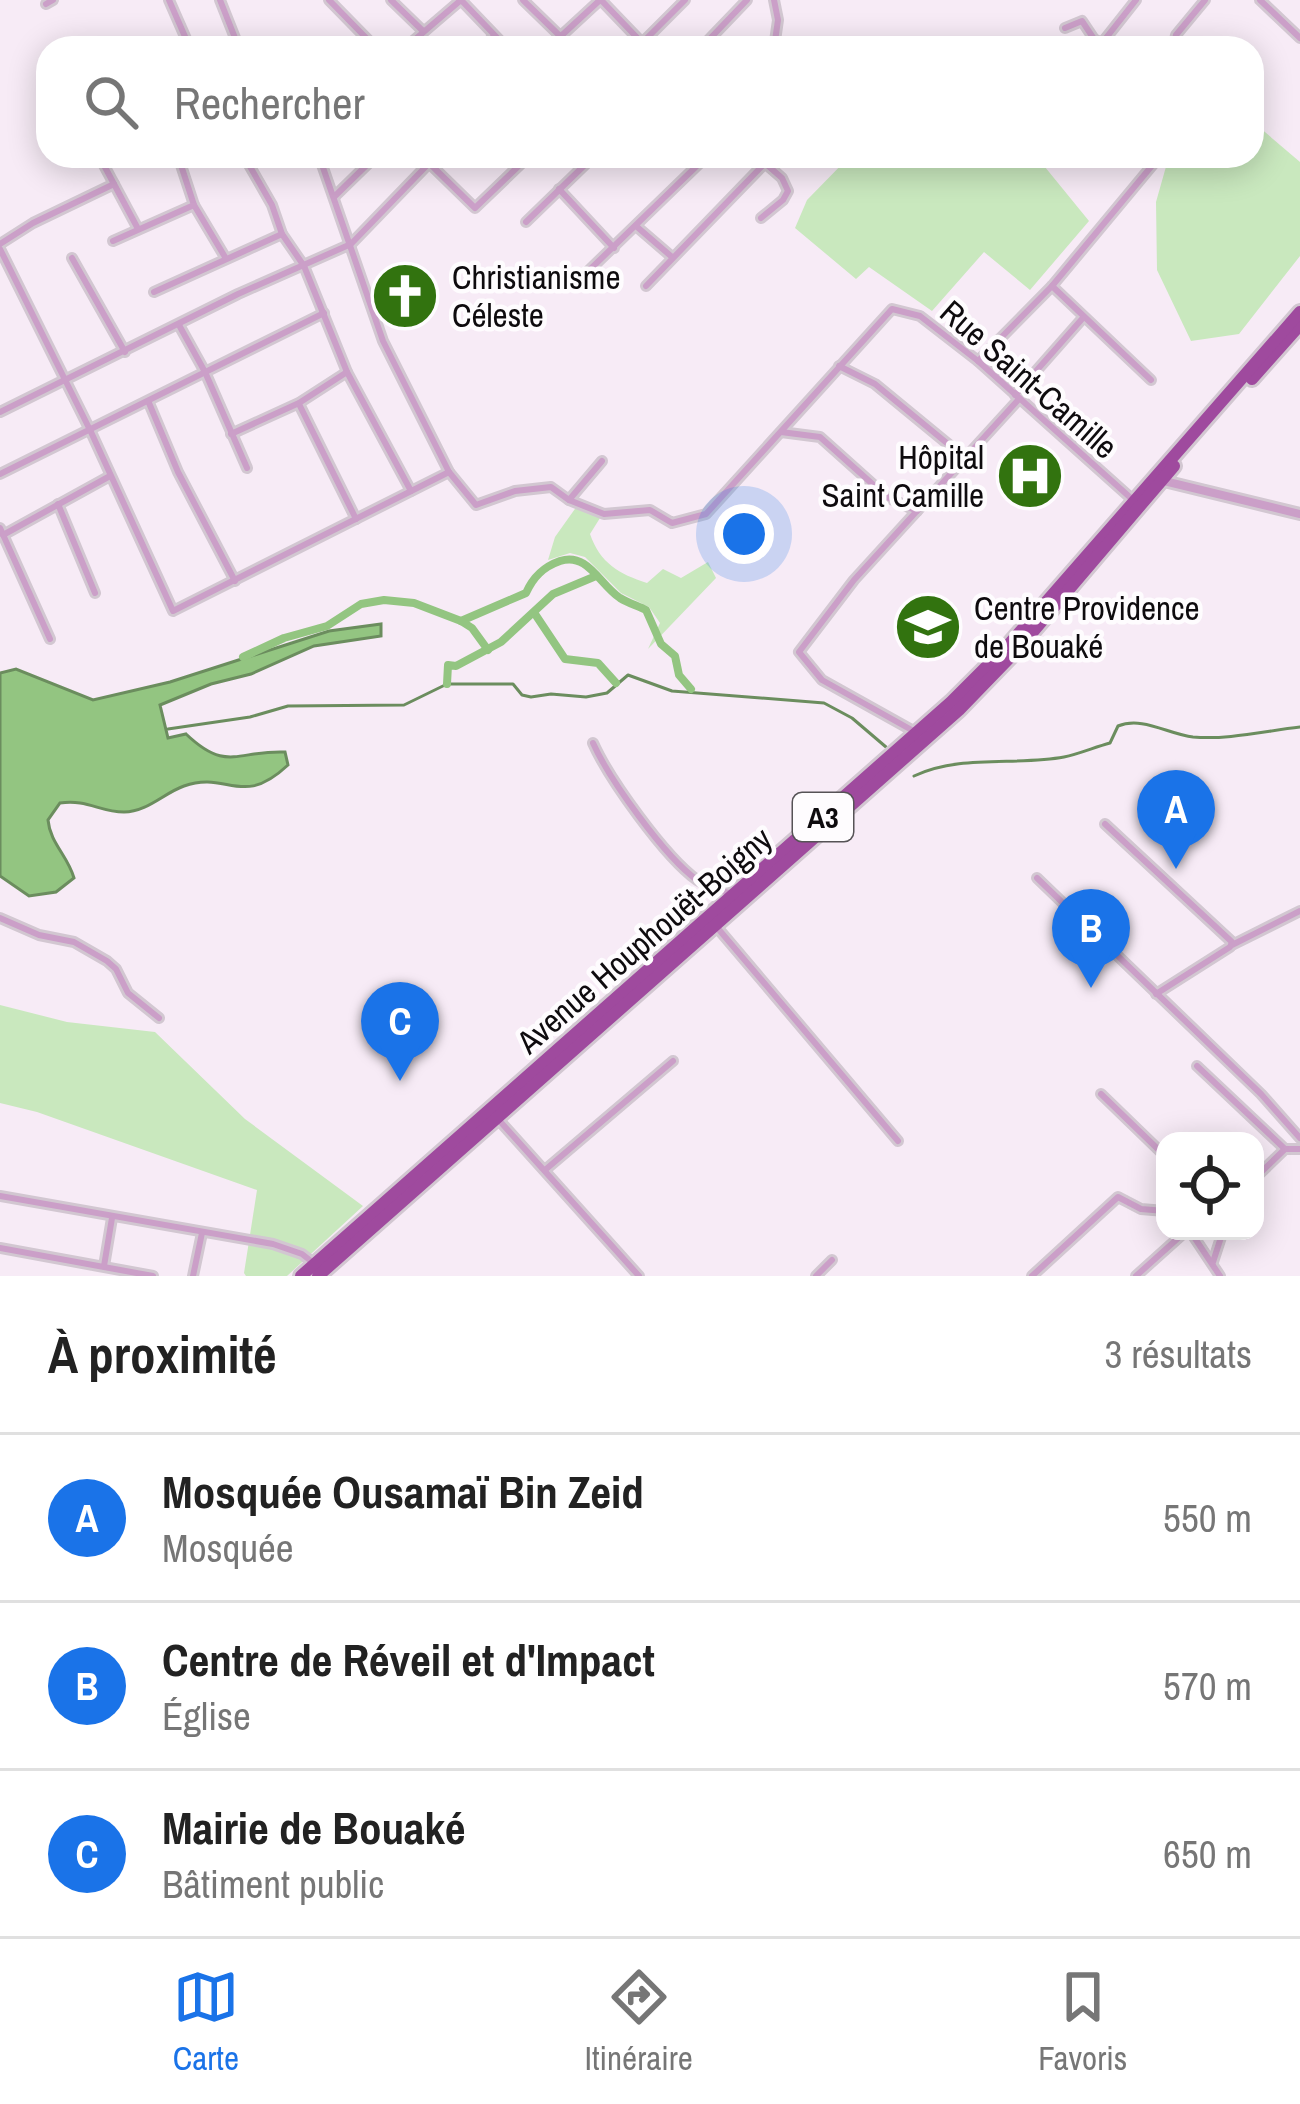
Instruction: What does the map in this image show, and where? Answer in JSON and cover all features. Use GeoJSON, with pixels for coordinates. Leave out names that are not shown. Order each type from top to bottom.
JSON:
{"type":"FeatureCollection","features":[{"type":"Feature","properties":{"kind":"highway","name":"Avenue Houphouët-Boigny"},"geometry":{"type":"LineString","coordinates":[[319,1270],[976,693],[1300,312]]}},
{"type":"Feature","properties":{"kind":"highway","name":"Avenue Houphouët-Boigny"},"geometry":{"type":"LineString","coordinates":[[301,1276],[319,1270],[496,1118],[916,733],[1011,642],[1133,500],[1300,325]]}},
{"type":"Feature","properties":{"kind":"street"},"geometry":{"type":"LineString","coordinates":[[169,0],[185,36]]}},
{"type":"Feature","properties":{"kind":"street"},"geometry":{"type":"LineString","coordinates":[[220,0],[234,36]]}},
{"type":"Feature","properties":{"kind":"street"},"geometry":{"type":"LineString","coordinates":[[329,0],[364,36]]}},
{"type":"Feature","properties":{"kind":"street"},"geometry":{"type":"LineString","coordinates":[[392,0],[423,32]]}},
{"type":"Feature","properties":{"kind":"street"},"geometry":{"type":"LineString","coordinates":[[418,36],[461,0],[494,36]]}},
{"type":"Feature","properties":{"kind":"street"},"geometry":{"type":"LineString","coordinates":[[523,0],[560,35],[601,0],[633,36]]}},
{"type":"Feature","properties":{"kind":"street"},"geometry":{"type":"LineString","coordinates":[[651,36],[685,0]]}},
{"type":"Feature","properties":{"kind":"street"},"geometry":{"type":"LineString","coordinates":[[712,36],[747,0]]}},
{"type":"Feature","properties":{"kind":"street"},"geometry":{"type":"LineString","coordinates":[[774,0],[776,36]]}},
{"type":"Feature","properties":{"kind":"street"},"geometry":{"type":"LineString","coordinates":[[1108,36],[1136,0]]}},
{"type":"Feature","properties":{"kind":"street"},"geometry":{"type":"LineString","coordinates":[[1176,36],[1204,0]]}},
{"type":"Feature","properties":{"kind":"street"},"geometry":{"type":"LineString","coordinates":[[1260,0],[1300,38]]}},
{"type":"Feature","properties":{"kind":"street"},"geometry":{"type":"LineString","coordinates":[[1064,28],[1082,21],[1092,36]]}},
{"type":"Feature","properties":{"kind":"street"},"geometry":{"type":"LineString","coordinates":[[105,168],[137,228]]}},
{"type":"Feature","properties":{"kind":"street"},"geometry":{"type":"LineString","coordinates":[[182,168],[194,205],[225,257]]}},
{"type":"Feature","properties":{"kind":"street"},"geometry":{"type":"LineString","coordinates":[[251,168],[282,234],[304,266],[346,372],[411,491]]}},
{"type":"Feature","properties":{"kind":"street"},"geometry":{"type":"LineString","coordinates":[[324,168],[383,341],[449,472],[476,505],[514,491],[551,487],[604,514],[650,510],[678,523],[711,510],[839,366],[875,384],[965,458]]}},
{"type":"Feature","properties":{"kind":"street"},"geometry":{"type":"LineString","coordinates":[[335,196],[364,168]]}},
{"type":"Feature","properties":{"kind":"street"},"geometry":{"type":"LineString","coordinates":[[0,412],[351,244],[423,168]]}},
{"type":"Feature","properties":{"kind":"street"},"geometry":{"type":"LineString","coordinates":[[440,168],[475,208],[517,168]]}},
{"type":"Feature","properties":{"kind":"street"},"geometry":{"type":"LineString","coordinates":[[526,222],[582,168]]}},
{"type":"Feature","properties":{"kind":"street"},"geometry":{"type":"LineString","coordinates":[[577,282],[695,168]]}},
{"type":"Feature","properties":{"kind":"street"},"geometry":{"type":"LineString","coordinates":[[646,286],[766,168]]}},
{"type":"Feature","properties":{"kind":"street"},"geometry":{"type":"LineString","coordinates":[[760,218],[784,200],[788,191],[770,168]]}},
{"type":"Feature","properties":{"kind":"street"},"geometry":{"type":"LineString","coordinates":[[978,361],[1052,286],[1150,168]]}},
{"type":"Feature","properties":{"kind":"street"},"geometry":{"type":"LineString","coordinates":[[114,184],[33,223],[0,247],[91,432],[170,609],[449,472]]}},
{"type":"Feature","properties":{"kind":"street"},"geometry":{"type":"LineString","coordinates":[[559,190],[615,248]]}},
{"type":"Feature","properties":{"kind":"street"},"geometry":{"type":"LineString","coordinates":[[113,241],[194,205]]}},
{"type":"Feature","properties":{"kind":"street"},"geometry":{"type":"LineString","coordinates":[[636,226],[672,257]]}},
{"type":"Feature","properties":{"kind":"street"},"geometry":{"type":"LineString","coordinates":[[154,292],[282,234]]}},
{"type":"Feature","properties":{"kind":"street"},"geometry":{"type":"LineString","coordinates":[[72,258],[125,352]]}},
{"type":"Feature","properties":{"kind":"street"},"geometry":{"type":"LineString","coordinates":[[1052,286],[1150,380]]}},
{"type":"Feature","properties":{"kind":"street","name":"Rue Saint-Camille"},"geometry":{"type":"LineString","coordinates":[[839,366],[892,309],[920,316],[978,361],[1133,500]]}},
{"type":"Feature","properties":{"kind":"street"},"geometry":{"type":"LineString","coordinates":[[0,474],[324,313]]}},
{"type":"Feature","properties":{"kind":"street"},"geometry":{"type":"LineString","coordinates":[[916,733],[822,680],[799,652],[854,580],[1082,319]]}},
{"type":"Feature","properties":{"kind":"street"},"geometry":{"type":"LineString","coordinates":[[178,325],[205,372],[247,468]]}},
{"type":"Feature","properties":{"kind":"street"},"geometry":{"type":"LineString","coordinates":[[231,434],[299,403],[346,372]]}},
{"type":"Feature","properties":{"kind":"street"},"geometry":{"type":"LineString","coordinates":[[149,403],[178,472],[235,581]]}},
{"type":"Feature","properties":{"kind":"street"},"geometry":{"type":"LineString","coordinates":[[299,403],[356,519]]}},
{"type":"Feature","properties":{"kind":"street"},"geometry":{"type":"LineString","coordinates":[[781,432],[820,437],[896,504],[917,511]]}},
{"type":"Feature","properties":{"kind":"street"},"geometry":{"type":"LineString","coordinates":[[569,500],[602,461]]}},
{"type":"Feature","properties":{"kind":"street"},"geometry":{"type":"LineString","coordinates":[[50,639],[2,532],[110,476]]}},
{"type":"Feature","properties":{"kind":"street"},"geometry":{"type":"LineString","coordinates":[[1158,479],[1300,514]]}},
{"type":"Feature","properties":{"kind":"street"},"geometry":{"type":"LineString","coordinates":[[58,504],[95,592]]}},
{"type":"Feature","properties":{"kind":"street"},"geometry":{"type":"LineString","coordinates":[[593,743],[610,780],[680,864],[706,885],[735,896]]}},
{"type":"Feature","properties":{"kind":"street"},"geometry":{"type":"LineString","coordinates":[[1105,824],[1232,945]]}},
{"type":"Feature","properties":{"kind":"street"},"geometry":{"type":"LineString","coordinates":[[1036,878],[1261,1094],[1300,1138]]}},
{"type":"Feature","properties":{"kind":"street"},"geometry":{"type":"LineString","coordinates":[[1156,994],[1232,945],[1300,911]]}},
{"type":"Feature","properties":{"kind":"street"},"geometry":{"type":"LineString","coordinates":[[0,918],[39,935],[74,942],[107,961],[128,993],[159,1018]]}},
{"type":"Feature","properties":{"kind":"street"},"geometry":{"type":"LineString","coordinates":[[713,922],[898,1141]]}},
{"type":"Feature","properties":{"kind":"street"},"geometry":{"type":"LineString","coordinates":[[545,1169],[673,1061]]}},
{"type":"Feature","properties":{"kind":"street"},"geometry":{"type":"LineString","coordinates":[[1197,1066],[1285,1149],[1300,1149]]}},
{"type":"Feature","properties":{"kind":"street"},"geometry":{"type":"LineString","coordinates":[[1102,1094],[1156,1147]]}},
{"type":"Feature","properties":{"kind":"street"},"geometry":{"type":"LineString","coordinates":[[496,1118],[639,1276]]}},
{"type":"Feature","properties":{"kind":"street"},"geometry":{"type":"LineString","coordinates":[[1264,1169],[1285,1149]]}},
{"type":"Feature","properties":{"kind":"street"},"geometry":{"type":"LineString","coordinates":[[0,1196],[273,1244],[302,1254],[319,1270]]}},
{"type":"Feature","properties":{"kind":"street"},"geometry":{"type":"LineString","coordinates":[[1032,1276],[1118,1197],[1141,1209],[1156,1210]]}},
{"type":"Feature","properties":{"kind":"street"},"geometry":{"type":"LineString","coordinates":[[104,1266],[112,1218]]}},
{"type":"Feature","properties":{"kind":"street"},"geometry":{"type":"LineString","coordinates":[[193,1276],[202,1233]]}},
{"type":"Feature","properties":{"kind":"street"},"geometry":{"type":"LineString","coordinates":[[1136,1276],[1178,1240]]}},
{"type":"Feature","properties":{"kind":"street"},"geometry":{"type":"LineString","coordinates":[[1195,1240],[1220,1276]]}},
{"type":"Feature","properties":{"kind":"street"},"geometry":{"type":"LineString","coordinates":[[1213,1262],[1220,1240]]}},
{"type":"Feature","properties":{"kind":"street"},"geometry":{"type":"LineString","coordinates":[[0,1248],[153,1276]]}},
{"type":"Feature","properties":{"kind":"street"},"geometry":{"type":"LineString","coordinates":[[816,1276],[832,1259]]}},
{"type":"Feature","properties":{"kind":"shaded area"},"geometry":{"type":"Polygon","coordinates":[[[1264,131],[1300,162],[1300,256],[1239,334],[1191,341],[1157,270],[1156,202],[1166,168],[1264,168],[1264,131]]]}},
{"type":"Feature","properties":{"kind":"shaded area"},"geometry":{"type":"Polygon","coordinates":[[[838,168],[1046,168],[1089,221],[1030,290],[984,252],[932,311],[869,267],[856,279],[795,228],[807,200],[838,168]]]}},
{"type":"Feature","properties":{"kind":"shaded area"},"geometry":{"type":"Polygon","coordinates":[[[577,506],[600,518],[590,534],[594,544],[605,560],[628,576],[647,583],[663,569],[681,578],[708,562],[716,578],[648,649],[660,623],[649,607],[621,593],[585,557],[570,553],[548,560],[555,537],[577,506]]]}},
{"type":"Feature","properties":{"kind":"shaded area"},"geometry":{"type":"Polygon","coordinates":[[[381,624],[381,636],[314,646],[251,674],[160,705],[168,738],[186,734],[223,756],[285,752],[288,765],[272,778],[246,787],[199,782],[132,811],[60,803],[48,820],[49,828],[74,878],[56,892],[29,896],[0,876],[0,673],[16,669],[93,700],[170,682],[329,631],[381,624]]]}},
{"type":"Feature","properties":{"kind":"shaded area"},"geometry":{"type":"Polygon","coordinates":[[[0,1005],[67,1022],[155,1032],[245,1119],[363,1206],[287,1276],[246,1276],[257,1190],[0,1103],[0,1005]]]}},
{"type":"Feature","properties":{"kind":"waterway"},"geometry":{"type":"LineString","coordinates":[[461,621],[526,593],[539,573],[554,563],[578,561],[620,598],[646,610],[661,644],[675,656],[679,675],[691,689]]}},
{"type":"Feature","properties":{"kind":"waterway"},"geometry":{"type":"LineString","coordinates":[[447,684],[448,665],[456,666],[501,642],[553,594],[596,576]]}},
{"type":"Feature","properties":{"kind":"waterway"},"geometry":{"type":"LineString","coordinates":[[243,657],[284,638],[327,626],[361,604],[384,600],[414,603],[461,621],[488,650]]}},
{"type":"Feature","properties":{"kind":"waterway"},"geometry":{"type":"LineString","coordinates":[[535,614],[565,659],[598,663],[616,683]]}},
{"type":"Feature","properties":{"kind":"waterway"},"geometry":{"type":"LineString","coordinates":[[168,729],[250,717],[288,706],[404,705],[447,684],[513,684],[522,695],[531,697],[586,697],[607,693],[628,675],[672,691],[824,703],[852,718],[886,747]]}},
{"type":"Feature","properties":{"kind":"waterway"},"geometry":{"type":"LineString","coordinates":[[914,776],[950,765],[1070,756],[1110,743],[1118,726],[1127,723],[1206,738],[1300,727]]}},
{"type":"Feature","properties":{"kind":"place","name":"Christianisme Céleste"},"geometry":{"type":"Point","coordinates":[405,296]}},
{"type":"Feature","properties":{"kind":"place","name":"Hôpital Saint Camille"},"geometry":{"type":"Point","coordinates":[1030,476]}},
{"type":"Feature","properties":{"kind":"place","name":"Centre Providence de Bouaké"},"geometry":{"type":"Point","coordinates":[928,627]}},
{"type":"Feature","properties":{"kind":"place","name":"Mosquée Ousamaï Bin Zeid"},"geometry":{"type":"Point","coordinates":[1176,869]}},
{"type":"Feature","properties":{"kind":"place","name":"Centre de Réveil et d'Impact"},"geometry":{"type":"Point","coordinates":[1091,988]}},
{"type":"Feature","properties":{"kind":"place","name":"Mairie de Bouaké"},"geometry":{"type":"Point","coordinates":[400,1081]}}]}
